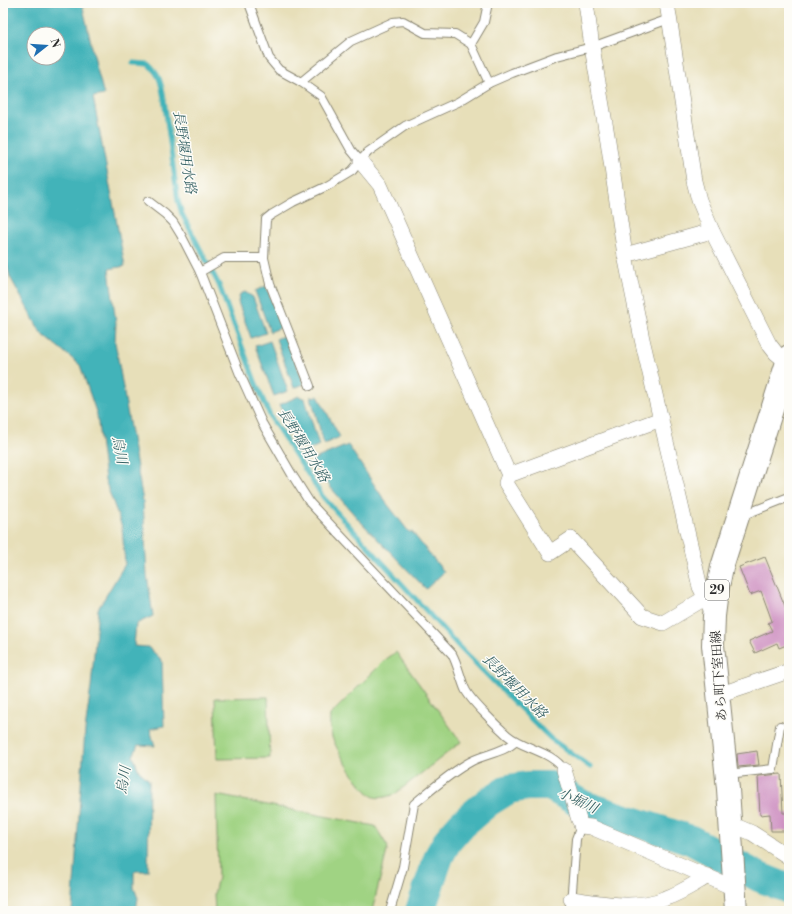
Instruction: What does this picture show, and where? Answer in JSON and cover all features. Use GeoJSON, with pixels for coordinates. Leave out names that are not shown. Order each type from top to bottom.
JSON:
{"type":"FeatureCollection","features":[{"type":"Feature","properties":{"kind":"main road","name":"あら町下室田線"},"geometry":{"type":"LineString","coordinates":[[736,911],[731,829],[710,607],[717,592],[722,567],[788,359]]}},
{"type":"Feature","properties":{"kind":"street"},"geometry":{"type":"LineString","coordinates":[[360,162],[380,185],[509,475],[506,483],[550,553],[570,539],[642,616],[663,623],[710,607],[700,587],[642,339],[625,255],[586,3]]}},
{"type":"Feature","properties":{"kind":"street"},"geometry":{"type":"LineString","coordinates":[[667,3],[694,181],[699,200],[712,231],[769,344],[776,353],[788,359]]}},
{"type":"Feature","properties":{"kind":"street"},"geometry":{"type":"LineString","coordinates":[[625,255],[712,231]]}},
{"type":"Feature","properties":{"kind":"street"},"geometry":{"type":"LineString","coordinates":[[509,475],[661,419]]}},
{"type":"Feature","properties":{"kind":"street"},"geometry":{"type":"LineString","coordinates":[[718,695],[789,671]]}},
{"type":"Feature","properties":{"kind":"street"},"geometry":{"type":"LineString","coordinates":[[564,770],[580,823],[708,876],[734,883]]}},
{"type":"Feature","properties":{"kind":"street"},"geometry":{"type":"LineString","coordinates":[[731,829],[752,833],[789,857]]}},
{"type":"Feature","properties":{"kind":"street"},"geometry":{"type":"LineString","coordinates":[[570,905],[642,904],[666,899],[708,876]]}},
{"type":"Feature","properties":{"kind":"lane"},"geometry":{"type":"LineString","coordinates":[[249,3],[269,58],[279,70],[301,82],[321,96],[351,150],[360,162]]}},
{"type":"Feature","properties":{"kind":"lane"},"geometry":{"type":"LineString","coordinates":[[471,44],[484,22],[488,3]]}},
{"type":"Feature","properties":{"kind":"lane"},"geometry":{"type":"LineString","coordinates":[[310,386],[270,284],[264,258],[266,219],[293,202],[328,186],[352,171],[368,152],[405,126],[458,102],[489,83],[557,56],[592,47],[669,19]]}},
{"type":"Feature","properties":{"kind":"lane"},"geometry":{"type":"LineString","coordinates":[[301,82],[351,41],[393,22],[403,21],[425,33],[455,34],[471,44],[489,83]]}},
{"type":"Feature","properties":{"kind":"lane"},"geometry":{"type":"LineString","coordinates":[[148,201],[155,205],[174,222],[202,270],[238,372],[262,424],[310,503],[452,654],[466,690],[506,734],[515,742],[541,752],[560,763],[564,770]]}},
{"type":"Feature","properties":{"kind":"lane"},"geometry":{"type":"LineString","coordinates":[[202,270],[224,258],[264,258]]}},
{"type":"Feature","properties":{"kind":"lane"},"geometry":{"type":"LineString","coordinates":[[738,517],[789,497]]}},
{"type":"Feature","properties":{"kind":"lane"},"geometry":{"type":"LineString","coordinates":[[726,774],[773,769],[780,726]]}},
{"type":"Feature","properties":{"kind":"lane"},"geometry":{"type":"LineString","coordinates":[[390,911],[403,868],[414,804],[459,768],[477,758],[509,747],[515,742]]}},
{"type":"Feature","properties":{"kind":"lane"},"geometry":{"type":"LineString","coordinates":[[570,905],[576,838],[580,823]]}},
{"type":"Feature","properties":{"kind":"green space"},"geometry":{"type":"Polygon","coordinates":[[[396,652],[461,742],[395,794],[377,798],[369,793],[356,779],[334,743],[331,734],[330,715],[385,660],[396,652]]]}},
{"type":"Feature","properties":{"kind":"green space"},"geometry":{"type":"Polygon","coordinates":[[[268,697],[270,758],[217,759],[215,698],[268,697]]]}},
{"type":"Feature","properties":{"kind":"green space"},"geometry":{"type":"Polygon","coordinates":[[[216,795],[375,826],[388,847],[372,911],[215,911],[214,894],[218,877],[216,795]]]}},
{"type":"Feature","properties":{"kind":"water","name":"烏川"},"geometry":{"type":"Polygon","coordinates":[[[3,3],[82,3],[104,95],[93,97],[125,266],[109,269],[116,323],[115,342],[143,501],[147,575],[153,616],[136,624],[134,646],[148,647],[162,660],[164,726],[150,729],[155,746],[138,745],[133,756],[139,771],[149,780],[148,871],[134,871],[134,888],[138,898],[136,911],[72,911],[85,730],[91,687],[98,609],[125,564],[122,527],[105,480],[97,415],[80,365],[41,333],[10,277],[3,251],[3,3]]]}},
{"type":"Feature","properties":{"kind":"water"},"geometry":{"type":"Polygon","coordinates":[[[266,286],[282,327],[270,332],[255,291],[266,286]]]}},
{"type":"Feature","properties":{"kind":"water"},"geometry":{"type":"Polygon","coordinates":[[[245,292],[253,297],[266,333],[251,338],[238,302],[240,294],[245,292]]]}},
{"type":"Feature","properties":{"kind":"water"},"geometry":{"type":"Polygon","coordinates":[[[285,335],[304,384],[294,388],[276,339],[285,335]]]}},
{"type":"Feature","properties":{"kind":"water"},"geometry":{"type":"Polygon","coordinates":[[[270,341],[288,391],[274,396],[255,346],[270,341]]]}},
{"type":"Feature","properties":{"kind":"water"},"geometry":{"type":"Polygon","coordinates":[[[299,396],[305,399],[319,445],[309,450],[303,446],[279,405],[299,396]]]}},
{"type":"Feature","properties":{"kind":"water"},"geometry":{"type":"Polygon","coordinates":[[[318,396],[340,437],[324,444],[311,397],[318,396]]]}},
{"type":"Feature","properties":{"kind":"water"},"geometry":{"type":"Polygon","coordinates":[[[348,445],[385,501],[409,532],[412,532],[444,572],[426,589],[358,519],[331,488],[312,460],[348,445]]]}},
{"type":"Feature","properties":{"kind":"building"},"geometry":{"type":"Polygon","coordinates":[[[765,557],[789,616],[789,644],[779,648],[777,643],[755,653],[749,641],[772,631],[768,623],[772,621],[761,591],[750,595],[739,567],[765,557]]]}},
{"type":"Feature","properties":{"kind":"building"},"geometry":{"type":"Polygon","coordinates":[[[757,751],[759,765],[738,767],[737,754],[757,751]]]}},
{"type":"Feature","properties":{"kind":"building"},"geometry":{"type":"Polygon","coordinates":[[[781,774],[783,813],[789,813],[789,831],[771,831],[770,814],[760,815],[758,776],[781,774]]]}},
{"type":"Feature","properties":{"kind":"waterway","name":"長野堰用水路"},"geometry":{"type":"LineString","coordinates":[[133,63],[148,64],[156,72],[160,80],[178,201],[182,214],[219,285],[255,381],[271,418],[323,497],[462,650],[550,738],[590,767]]}},
{"type":"Feature","properties":{"kind":"waterway","name":"小堀川"},"geometry":{"type":"LineString","coordinates":[[420,911],[439,856],[448,840],[462,824],[488,802],[509,789],[528,786],[550,786],[583,805],[691,840],[759,877],[789,889]]}}]}
